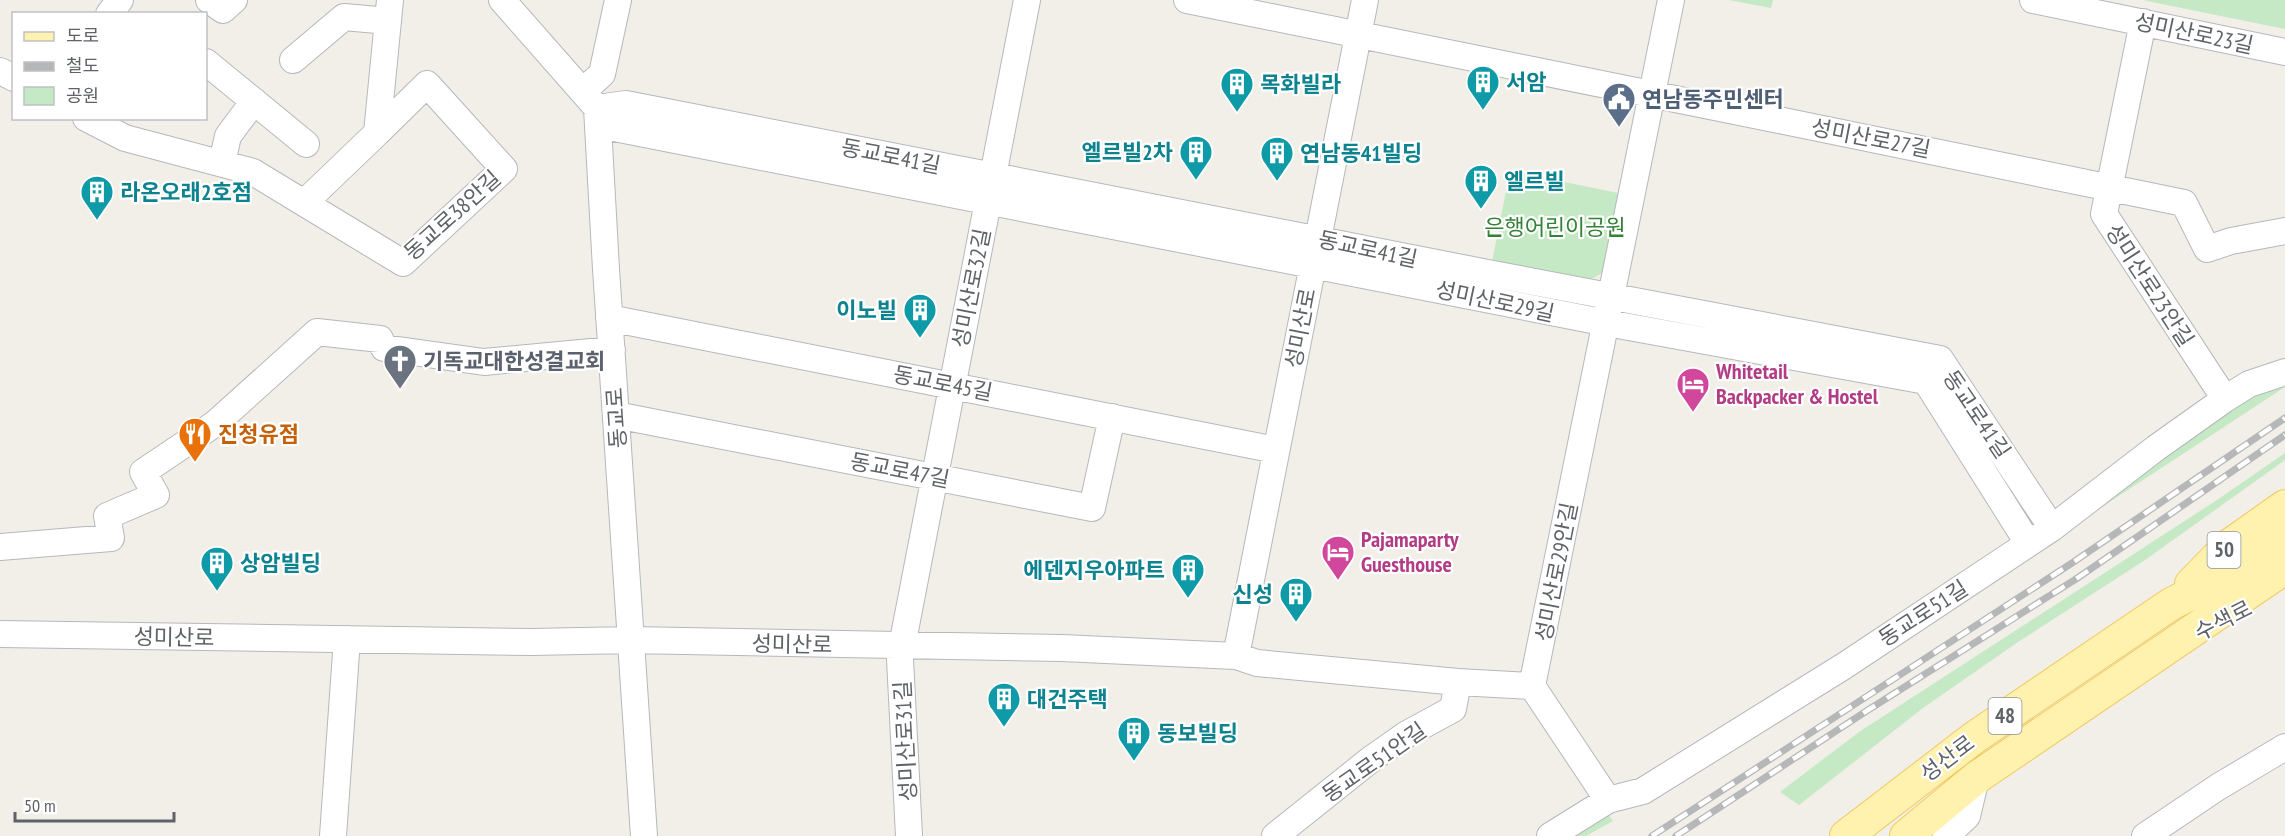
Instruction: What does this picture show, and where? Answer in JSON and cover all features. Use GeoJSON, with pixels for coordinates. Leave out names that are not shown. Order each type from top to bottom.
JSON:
{"type":"FeatureCollection","features":[{"type":"Feature","properties":{"kind":"main road","name":"수색로"},"geometry":{"type":"LineString","coordinates":[[2171,604],[2227,547],[2285,506]]}},
{"type":"Feature","properties":{"kind":"main road","name":"48"},"geometry":{"type":"LineString","coordinates":[[2171,604],[2241,568],[2285,539]]}},
{"type":"Feature","properties":{"kind":"main road","name":"48"},"geometry":{"type":"LineString","coordinates":[[2159,652],[2285,568]]}},
{"type":"Feature","properties":{"kind":"main road","name":"수색로"},"geometry":{"type":"LineString","coordinates":[[2159,652],[2241,612],[2285,585]]}},
{"type":"Feature","properties":{"kind":"main road","name":"성산로"},"geometry":{"type":"LineString","coordinates":[[1846,836],[1975,737],[2171,604]]}},
{"type":"Feature","properties":{"kind":"main road","name":"성산로"},"geometry":{"type":"LineString","coordinates":[[1906,836],[1976,778],[2159,652]]}},
{"type":"Feature","properties":{"kind":"street"},"geometry":{"type":"LineString","coordinates":[[111,12],[120,0]]}},
{"type":"Feature","properties":{"kind":"street"},"geometry":{"type":"LineString","coordinates":[[209,0],[223,10],[234,0]]}},
{"type":"Feature","properties":{"kind":"street"},"geometry":{"type":"LineString","coordinates":[[502,0],[593,108]]}},
{"type":"Feature","properties":{"kind":"street"},"geometry":{"type":"LineString","coordinates":[[593,108],[618,0]]}},
{"type":"Feature","properties":{"kind":"street","name":"성미산로32길"},"geometry":{"type":"LineString","coordinates":[[902,646],[1027,0]]}},
{"type":"Feature","properties":{"kind":"street","name":"성미산로27길"},"geometry":{"type":"LineString","coordinates":[[1187,0],[2184,203],[2207,249],[2231,241],[2285,231]]}},
{"type":"Feature","properties":{"kind":"street","name":"성미산로"},"geometry":{"type":"LineString","coordinates":[[1236,656],[1365,0]]}},
{"type":"Feature","properties":{"kind":"street"},"geometry":{"type":"LineString","coordinates":[[1607,323],[1671,0]]}},
{"type":"Feature","properties":{"kind":"street","name":"성미산로23길"},"geometry":{"type":"LineString","coordinates":[[2032,0],[2285,52]]}},
{"type":"Feature","properties":{"kind":"street"},"geometry":{"type":"LineString","coordinates":[[95,120],[132,128],[176,153],[253,172],[304,203],[377,133],[389,10],[344,17],[293,60]]}},
{"type":"Feature","properties":{"kind":"street","name":"성미산로23안길"},"geometry":{"type":"LineString","coordinates":[[2144,22],[2104,214],[2225,399]]}},
{"type":"Feature","properties":{"kind":"street"},"geometry":{"type":"LineString","coordinates":[[207,63],[306,144]]}},
{"type":"Feature","properties":{"kind":"street","name":"동교로38안길"},"geometry":{"type":"LineString","coordinates":[[304,203],[403,263],[504,169],[427,84],[377,133]]}},
{"type":"Feature","properties":{"kind":"street"},"geometry":{"type":"LineString","coordinates":[[222,163],[228,136],[254,101]]}},
{"type":"Feature","properties":{"kind":"street","name":"동교로41길"},"geometry":{"type":"LineString","coordinates":[[593,108],[626,104],[1611,297],[1941,359],[2052,528]]}},
{"type":"Feature","properties":{"kind":"street","name":"동교로41길"},"geometry":{"type":"LineString","coordinates":[[593,108],[988,201],[1313,264]]}},
{"type":"Feature","properties":{"kind":"street","name":"동교로"},"geometry":{"type":"LineString","coordinates":[[593,108],[612,350],[644,836]]}},
{"type":"Feature","properties":{"kind":"street","name":"성미산로29길"},"geometry":{"type":"LineString","coordinates":[[1313,264],[1607,323],[1926,381],[2028,543]]}},
{"type":"Feature","properties":{"kind":"street","name":"동교로45길"},"geometry":{"type":"LineString","coordinates":[[609,318],[1275,450]]}},
{"type":"Feature","properties":{"kind":"street","name":"성미산로29안길"},"geometry":{"type":"LineString","coordinates":[[1532,686],[1607,323]]}},
{"type":"Feature","properties":{"kind":"street"},"geometry":{"type":"LineString","coordinates":[[0,547],[111,538],[107,516],[156,495],[142,472],[216,423],[317,332],[380,339],[384,348],[484,362],[612,350]]}},
{"type":"Feature","properties":{"kind":"street","name":"동교로51길"},"geometry":{"type":"LineString","coordinates":[[1550,836],[1608,800],[1643,791],[1844,666],[2052,528],[2156,448],[2225,399],[2249,384],[2285,372]]}},
{"type":"Feature","properties":{"kind":"street","name":"동교로47길"},"geometry":{"type":"LineString","coordinates":[[616,415],[1092,508],[1112,417]]}},
{"type":"Feature","properties":{"kind":"street","name":"성미산로"},"geometry":{"type":"LineString","coordinates":[[0,634],[531,642],[631,640],[1062,648],[1236,656],[1257,663],[1458,682],[1532,686]]}},
{"type":"Feature","properties":{"kind":"street"},"geometry":{"type":"LineString","coordinates":[[333,836],[347,639]]}},
{"type":"Feature","properties":{"kind":"street","name":"성미산로31길"},"geometry":{"type":"LineString","coordinates":[[902,646],[900,659],[909,836]]}},
{"type":"Feature","properties":{"kind":"street","name":"동교로51안길"},"geometry":{"type":"LineString","coordinates":[[1275,836],[1370,760],[1407,734],[1453,709],[1458,682]]}},
{"type":"Feature","properties":{"kind":"street"},"geometry":{"type":"LineString","coordinates":[[1532,686],[1608,800]]}},
{"type":"Feature","properties":{"kind":"street"},"geometry":{"type":"LineString","coordinates":[[2145,836],[2218,787],[2285,747]]}},
{"type":"Feature","properties":{"kind":"street","name":"성산로"},"geometry":{"type":"LineString","coordinates":[[1946,836],[1967,816],[1976,778]]}},
{"type":"Feature","properties":{"kind":"green space"},"geometry":{"type":"Polygon","coordinates":[[[1729,0],[1773,0],[1771,8],[1729,0]]]}},
{"type":"Feature","properties":{"kind":"green space"},"geometry":{"type":"Polygon","coordinates":[[[2144,0],[2285,0],[2285,29],[2147,1],[2144,0]]]}},
{"type":"Feature","properties":{"kind":"green space","name":"은행어린이공원"},"geometry":{"type":"Polygon","coordinates":[[[1510,171],[1618,193],[1602,273],[1588,281],[1492,262],[1510,171]]]}},
{"type":"Feature","properties":{"kind":"green space"},"geometry":{"type":"Polygon","coordinates":[[[2285,378],[2285,387],[2053,539],[2226,401],[2285,378]]]}},
{"type":"Feature","properties":{"kind":"green space"},"geometry":{"type":"Polygon","coordinates":[[[2285,453],[2285,460],[2145,560],[2018,642],[1923,708],[1799,805],[1780,792],[1859,732],[2217,500],[2285,453]]]}},
{"type":"Feature","properties":{"kind":"green space"},"geometry":{"type":"Polygon","coordinates":[[[1604,809],[1613,821],[1586,836],[1561,836],[1604,809]]]}},
{"type":"Feature","properties":{"kind":"railway"},"geometry":{"type":"LineString","coordinates":[[1652,836],[2072,563],[2285,418]]}},
{"type":"Feature","properties":{"kind":"railway"},"geometry":{"type":"LineString","coordinates":[[1676,836],[1868,710],[2076,579],[2285,435]]}},
{"type":"Feature","properties":{"kind":"place","name":"서암"},"geometry":{"type":"Point","coordinates":[1483,111]}},
{"type":"Feature","properties":{"kind":"place","name":"목화빌라"},"geometry":{"type":"Point","coordinates":[1237,113]}},
{"type":"Feature","properties":{"kind":"place","name":"연남동주민센터"},"geometry":{"type":"Point","coordinates":[1619,128]}},
{"type":"Feature","properties":{"kind":"place","name":"엘르빌2차"},"geometry":{"type":"Point","coordinates":[1196,181]}},
{"type":"Feature","properties":{"kind":"place","name":"연남동41빌딩"},"geometry":{"type":"Point","coordinates":[1277,182]}},
{"type":"Feature","properties":{"kind":"place","name":"엘르빌"},"geometry":{"type":"Point","coordinates":[1481,210]}},
{"type":"Feature","properties":{"kind":"place","name":"라온오래2호점"},"geometry":{"type":"Point","coordinates":[97,221]}},
{"type":"Feature","properties":{"kind":"place","name":"이노빌"},"geometry":{"type":"Point","coordinates":[920,339]}},
{"type":"Feature","properties":{"kind":"place","name":"기독교대한성결교회"},"geometry":{"type":"Point","coordinates":[400,390]}},
{"type":"Feature","properties":{"kind":"place","name":"Whitetail Backpacker & Hostel"},"geometry":{"type":"Point","coordinates":[1693,413]}},
{"type":"Feature","properties":{"kind":"place","name":"진청유점"},"geometry":{"type":"Point","coordinates":[195,463]}},
{"type":"Feature","properties":{"kind":"place","name":"Pajamaparty Guesthouse"},"geometry":{"type":"Point","coordinates":[1338,581]}},
{"type":"Feature","properties":{"kind":"place","name":"상암빌딩"},"geometry":{"type":"Point","coordinates":[217,592]}},
{"type":"Feature","properties":{"kind":"place","name":"에덴지우아파트"},"geometry":{"type":"Point","coordinates":[1188,599]}},
{"type":"Feature","properties":{"kind":"place","name":"신성"},"geometry":{"type":"Point","coordinates":[1296,623]}},
{"type":"Feature","properties":{"kind":"place","name":"대건주택"},"geometry":{"type":"Point","coordinates":[1004,728]}},
{"type":"Feature","properties":{"kind":"place","name":"동보빌딩"},"geometry":{"type":"Point","coordinates":[1134,762]}}]}
